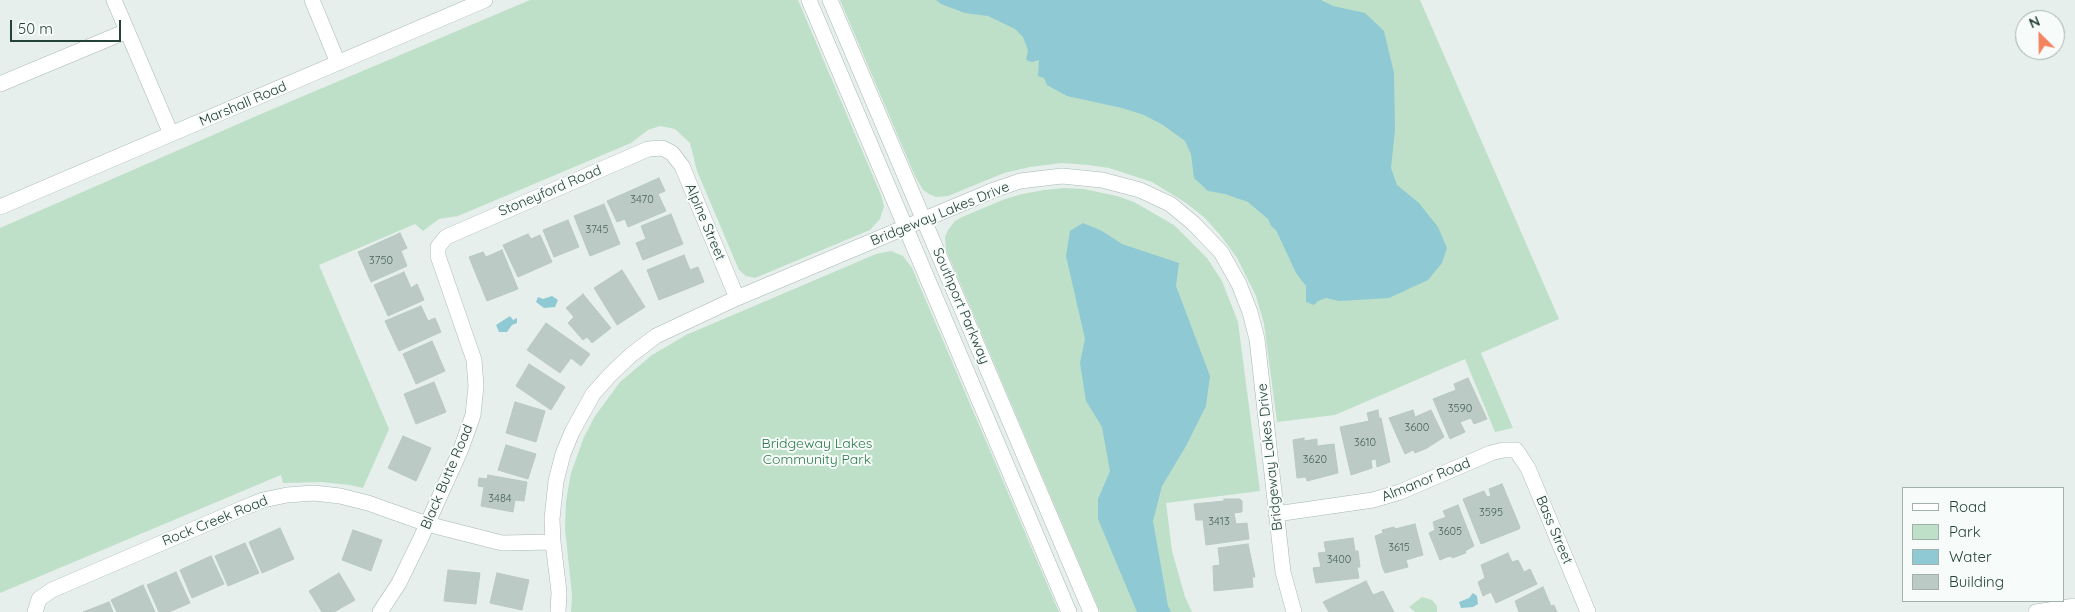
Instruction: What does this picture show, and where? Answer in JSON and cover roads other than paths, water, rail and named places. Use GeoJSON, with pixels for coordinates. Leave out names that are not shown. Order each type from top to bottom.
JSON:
{"type":"FeatureCollection","features":[{"type":"Feature","properties":{"kind":"street"},"geometry":{"type":"LineString","coordinates":[[114,0],[172,134]]}},
{"type":"Feature","properties":{"kind":"street"},"geometry":{"type":"LineString","coordinates":[[312,0],[338,63]]}},
{"type":"Feature","properties":{"kind":"street","name":"Marshall Road"},"geometry":{"type":"LineString","coordinates":[[0,207],[485,0]]}},
{"type":"Feature","properties":{"kind":"street","name":"Southport Parkway"},"geometry":{"type":"LineString","coordinates":[[809,0],[1069,612]]}},
{"type":"Feature","properties":{"kind":"street","name":"Southport Parkway"},"geometry":{"type":"LineString","coordinates":[[830,0],[1091,612]]}},
{"type":"Feature","properties":{"kind":"street"},"geometry":{"type":"LineString","coordinates":[[1,79],[127,31]]}},
{"type":"Feature","properties":{"kind":"street","name":"Stoneyford Road"},"geometry":{"type":"LineString","coordinates":[[438,247],[452,233],[648,149],[659,147],[667,149]]}},
{"type":"Feature","properties":{"kind":"street","name":"Alpine Street"},"geometry":{"type":"LineString","coordinates":[[667,149],[682,166],[737,298]]}},
{"type":"Feature","properties":{"kind":"street","name":"Bridgeway Lakes Drive"},"geometry":{"type":"LineString","coordinates":[[558,612],[559,592],[553,542],[553,510],[556,481],[563,454],[572,432],[593,394],[631,355],[656,336],[737,298],[994,190],[1020,181],[1062,176],[1102,180],[1140,190],[1170,204],[1222,252],[1239,284],[1250,312],[1257,339],[1283,572],[1294,612]]}},
{"type":"Feature","properties":{"kind":"street","name":"Black Butte Road"},"geometry":{"type":"LineString","coordinates":[[380,612],[400,584],[461,449],[473,415],[476,386],[474,360],[467,335],[438,260],[438,247]]}},
{"type":"Feature","properties":{"kind":"street","name":"Almanor Road"},"geometry":{"type":"LineString","coordinates":[[1276,514],[1373,500],[1400,492],[1491,453],[1503,450],[1516,450]]}},
{"type":"Feature","properties":{"kind":"street","name":"Bass Street"},"geometry":{"type":"LineString","coordinates":[[1516,450],[1528,468],[1588,612]]}},
{"type":"Feature","properties":{"kind":"street","name":"Rock Creek Road"},"geometry":{"type":"LineString","coordinates":[[36,609],[45,594],[63,585],[263,500],[286,495],[314,493],[340,496],[368,503],[427,524],[502,543],[553,542]]}},
{"type":"Feature","properties":{"kind":"street"},"geometry":{"type":"LineString","coordinates":[[2036,612],[2075,606]]}},
{"type":"Feature","properties":{"kind":"water"},"geometry":{"type":"Polygon","coordinates":[[[936,0],[1321,0],[1333,6],[1365,13],[1384,31],[1394,73],[1395,130],[1391,168],[1397,185],[1419,203],[1438,227],[1447,248],[1442,263],[1428,280],[1389,298],[1339,301],[1326,298],[1314,305],[1306,302],[1306,286],[1296,273],[1276,230],[1271,226],[1268,219],[1248,202],[1225,194],[1208,191],[1194,178],[1191,154],[1185,141],[1163,125],[1144,115],[1122,108],[1067,96],[1047,85],[1044,78],[1038,76],[1039,60],[1032,62],[1026,60],[1028,50],[1023,37],[1015,29],[988,16],[965,13],[941,4],[936,0]]]}},
{"type":"Feature","properties":{"kind":"water"},"geometry":{"type":"Polygon","coordinates":[[[1083,223],[1102,231],[1122,244],[1179,263],[1176,286],[1210,376],[1206,406],[1186,446],[1162,486],[1153,521],[1168,606],[1171,612],[1137,612],[1098,519],[1098,499],[1110,471],[1102,427],[1086,401],[1080,363],[1085,339],[1066,256],[1070,231],[1083,223]]]}},
{"type":"Feature","properties":{"kind":"water"},"geometry":{"type":"Polygon","coordinates":[[[552,296],[558,300],[555,307],[544,308],[536,302],[538,297],[543,299],[552,296]]]}},
{"type":"Feature","properties":{"kind":"water"},"geometry":{"type":"Polygon","coordinates":[[[510,316],[513,320],[517,318],[517,323],[512,325],[507,332],[499,332],[496,325],[510,316]]]}},
{"type":"Feature","properties":{"kind":"water"},"geometry":{"type":"Polygon","coordinates":[[[1473,593],[1477,596],[1478,604],[1473,607],[1461,608],[1459,602],[1469,598],[1473,593]]]}},
{"type":"Feature","properties":{"kind":"park label","name":"Bridgeway Lakes Community Park"},"geometry":{"type":"Point","coordinates":[817,452]}}]}
